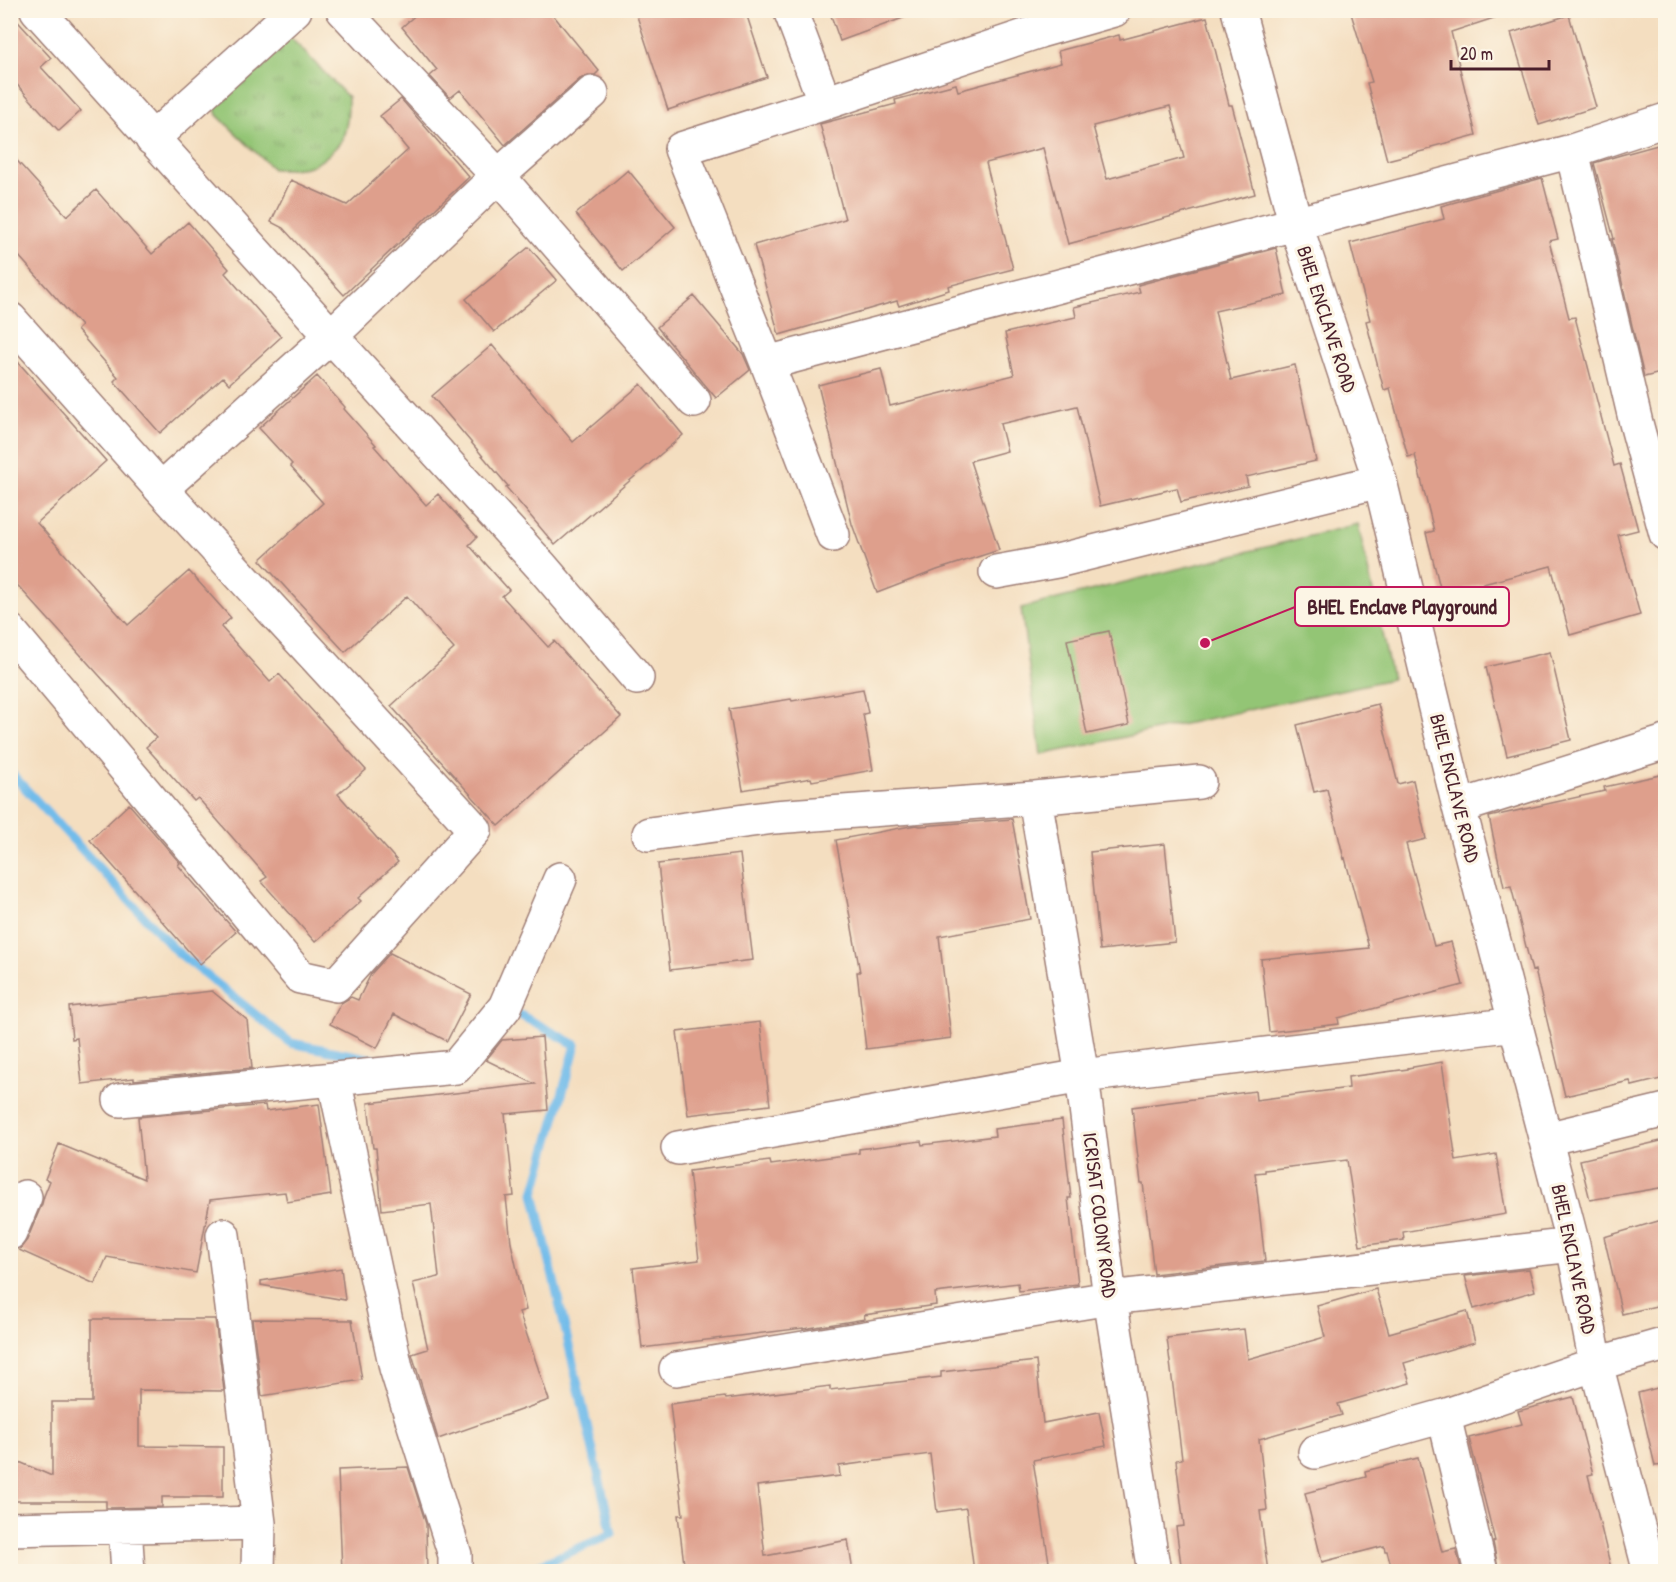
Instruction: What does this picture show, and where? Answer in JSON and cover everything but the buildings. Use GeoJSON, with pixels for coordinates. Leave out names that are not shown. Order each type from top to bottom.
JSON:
{"type":"FeatureCollection","features":[{"type":"Feature","properties":{"kind":"street"},"geometry":{"type":"LineString","coordinates":[[37,10],[542,567],[637,678]]}},
{"type":"Feature","properties":{"kind":"street"},"geometry":{"type":"LineString","coordinates":[[152,139],[296,10]]}},
{"type":"Feature","properties":{"kind":"street"},"geometry":{"type":"LineString","coordinates":[[343,10],[498,177],[694,401]]}},
{"type":"Feature","properties":{"kind":"street"},"geometry":{"type":"LineString","coordinates":[[790,10],[825,103]]}},
{"type":"Feature","properties":{"kind":"street"},"geometry":{"type":"LineString","coordinates":[[833,535],[681,149],[825,103],[1037,21],[1114,10]]}},
{"type":"Feature","properties":{"kind":"street","name":"BHEL ENCLAVE ROAD"},"geometry":{"type":"LineString","coordinates":[[1238,10],[1296,225],[1380,481],[1459,807],[1573,1245],[1596,1364],[1650,1572]]}},
{"type":"Feature","properties":{"kind":"street"},"geometry":{"type":"LineString","coordinates":[[161,489],[331,336],[498,177],[592,93]]}},
{"type":"Feature","properties":{"kind":"street"},"geometry":{"type":"LineString","coordinates":[[767,363],[1572,151],[1665,120]]}},
{"type":"Feature","properties":{"kind":"street"},"geometry":{"type":"LineString","coordinates":[[1572,151],[1636,423],[1665,534]]}},
{"type":"Feature","properties":{"kind":"street"},"geometry":{"type":"LineString","coordinates":[[10,319],[161,489],[475,830],[336,985],[300,977],[10,631]]}},
{"type":"Feature","properties":{"kind":"street"},"geometry":{"type":"LineString","coordinates":[[996,572],[1057,561],[1380,481]]}},
{"type":"Feature","properties":{"kind":"street"},"geometry":{"type":"LineString","coordinates":[[1459,807],[1665,742]]}},
{"type":"Feature","properties":{"kind":"street"},"geometry":{"type":"LineString","coordinates":[[649,834],[774,817],[1035,798],[1199,782]]}},
{"type":"Feature","properties":{"kind":"street","name":"ICRISAT COLONY ROAD"},"geometry":{"type":"LineString","coordinates":[[1035,798],[1083,1076],[1110,1298],[1154,1572]]}},
{"type":"Feature","properties":{"kind":"street"},"geometry":{"type":"LineString","coordinates":[[120,1100],[456,1067],[505,1007],[560,879]]}},
{"type":"Feature","properties":{"kind":"street"},"geometry":{"type":"LineString","coordinates":[[678,1148],[1083,1076],[1516,1023]]}},
{"type":"Feature","properties":{"kind":"street"},"geometry":{"type":"LineString","coordinates":[[334,1079],[396,1368],[455,1555],[455,1572]]}},
{"type":"Feature","properties":{"kind":"street"},"geometry":{"type":"LineString","coordinates":[[1546,1139],[1665,1110]]}},
{"type":"Feature","properties":{"kind":"street"},"geometry":{"type":"LineString","coordinates":[[10,1233],[25,1197]]}},
{"type":"Feature","properties":{"kind":"street"},"geometry":{"type":"LineString","coordinates":[[223,1235],[260,1523],[258,1572]]}},
{"type":"Feature","properties":{"kind":"street"},"geometry":{"type":"LineString","coordinates":[[676,1369],[1110,1298],[1573,1245]]}},
{"type":"Feature","properties":{"kind":"street"},"geometry":{"type":"LineString","coordinates":[[1315,1452],[1444,1416],[1596,1364],[1665,1344]]}},
{"type":"Feature","properties":{"kind":"street"},"geometry":{"type":"LineString","coordinates":[[1444,1416],[1481,1572]]}},
{"type":"Feature","properties":{"kind":"street"},"geometry":{"type":"LineString","coordinates":[[10,1529],[260,1523]]}},
{"type":"Feature","properties":{"kind":"street"},"geometry":{"type":"LineString","coordinates":[[125,1526],[128,1572]]}},
{"type":"Feature","properties":{"kind":"green space"},"geometry":{"type":"Polygon","coordinates":[[[288,35],[348,97],[347,118],[341,142],[327,157],[306,167],[273,169],[217,115],[213,102],[288,35]]]}},
{"type":"Feature","properties":{"kind":"green space"},"geometry":{"type":"Polygon","coordinates":[[[1358,524],[1392,679],[1041,755],[1021,608],[1358,524]]]}},
{"type":"Feature","properties":{"kind":"waterway"},"geometry":{"type":"LineString","coordinates":[[10,772],[175,950],[291,1043],[377,1060],[382,1059]]}},
{"type":"Feature","properties":{"kind":"waterway"},"geometry":{"type":"LineString","coordinates":[[509,1009],[576,1045],[534,1193],[612,1534],[523,1572]]}},
{"type":"Feature","properties":{"kind":"place","name":"BHEL Enclave Playground"},"geometry":{"type":"Point","coordinates":[1205,643]}}]}
